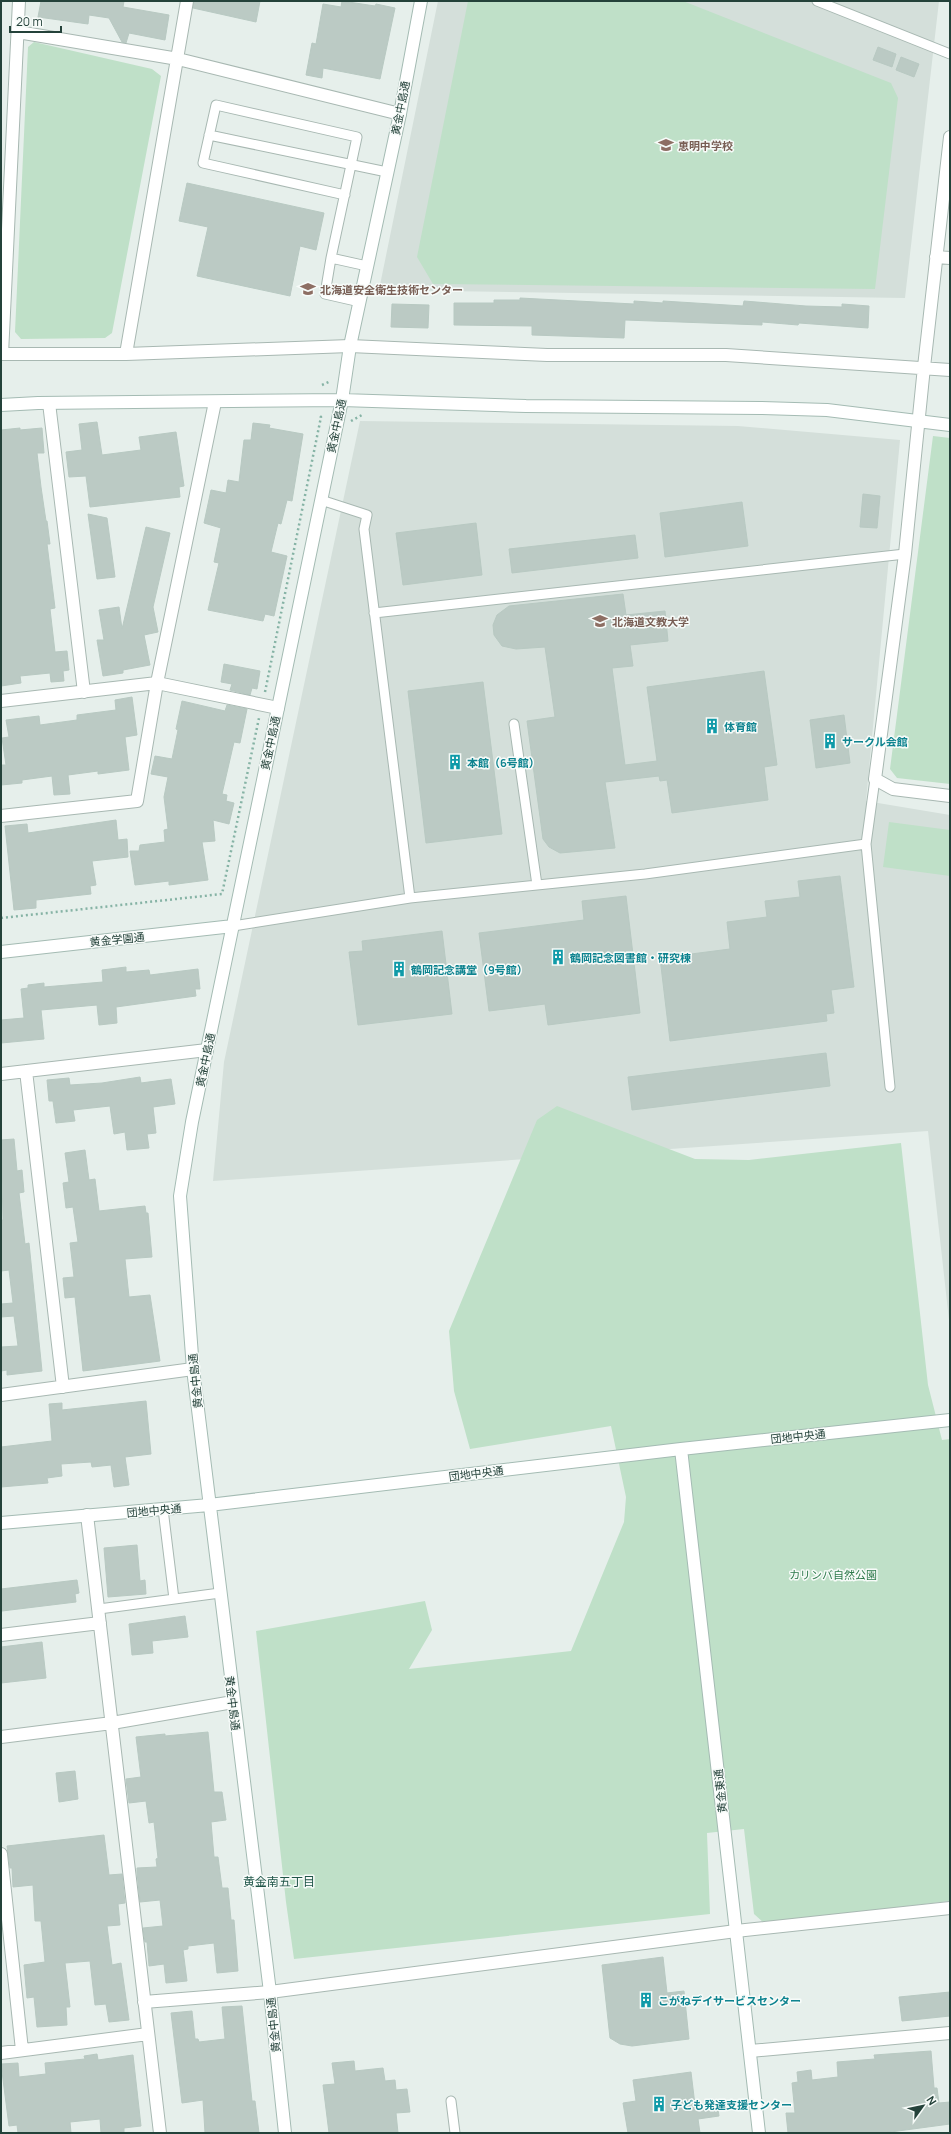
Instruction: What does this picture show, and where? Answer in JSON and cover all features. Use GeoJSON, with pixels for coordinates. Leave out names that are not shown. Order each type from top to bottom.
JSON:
{"type":"FeatureCollection","features":[{"type":"Feature","properties":{"kind":"street"},"geometry":{"type":"LineString","coordinates":[[19,1],[2,354],[126,354],[350,346],[547,355],[726,355],[924,367],[950,370]]}},
{"type":"Feature","properties":{"kind":"street"},"geometry":{"type":"LineString","coordinates":[[126,354],[187,1]]}},
{"type":"Feature","properties":{"kind":"street","name":"黄金中島通"},"geometry":{"type":"LineString","coordinates":[[285,2133],[270,1992],[193,1369],[180,1196],[192,1122],[342,400],[350,346],[400,114],[421,1]]}},
{"type":"Feature","properties":{"kind":"street"},"geometry":{"type":"LineString","coordinates":[[18,32],[178,59],[400,114]]}},
{"type":"Feature","properties":{"kind":"street"},"geometry":{"type":"LineString","coordinates":[[950,137],[924,367],[906,554],[875,779],[893,789],[950,796]]}},
{"type":"Feature","properties":{"kind":"street"},"geometry":{"type":"LineString","coordinates":[[936,257],[950,258]]}},
{"type":"Feature","properties":{"kind":"street"},"geometry":{"type":"LineString","coordinates":[[1,405],[49,403],[342,400],[526,406],[820,410],[950,425]]}},
{"type":"Feature","properties":{"kind":"street"},"geometry":{"type":"LineString","coordinates":[[1,816],[137,801],[157,683],[215,402]]}},
{"type":"Feature","properties":{"kind":"street"},"geometry":{"type":"LineString","coordinates":[[49,403],[84,692]]}},
{"type":"Feature","properties":{"kind":"street"},"geometry":{"type":"LineString","coordinates":[[1,701],[157,683],[278,708]]}},
{"type":"Feature","properties":{"kind":"street","name":"黄金学園通"},"geometry":{"type":"LineString","coordinates":[[1,952],[233,926]]}},
{"type":"Feature","properties":{"kind":"street"},"geometry":{"type":"LineString","coordinates":[[1,1074],[207,1050]]}},
{"type":"Feature","properties":{"kind":"street"},"geometry":{"type":"LineString","coordinates":[[26,1071],[63,1387]]}},
{"type":"Feature","properties":{"kind":"street"},"geometry":{"type":"LineString","coordinates":[[1,1395],[193,1369]]}},
{"type":"Feature","properties":{"kind":"street","name":"団地中央通"},"geometry":{"type":"LineString","coordinates":[[1,1523],[209,1505],[681,1449],[950,1420]]}},
{"type":"Feature","properties":{"kind":"street","name":"黄金東通"},"geometry":{"type":"LineString","coordinates":[[681,1449],[760,2133]]}},
{"type":"Feature","properties":{"kind":"street"},"geometry":{"type":"LineString","coordinates":[[88,1515],[160,2133]]}},
{"type":"Feature","properties":{"kind":"street"},"geometry":{"type":"LineString","coordinates":[[1,1635],[100,1623]]}},
{"type":"Feature","properties":{"kind":"street"},"geometry":{"type":"LineString","coordinates":[[1,1737],[112,1723],[233,1702]]}},
{"type":"Feature","properties":{"kind":"street"},"geometry":{"type":"LineString","coordinates":[[1,1854],[22,2050]]}},
{"type":"Feature","properties":{"kind":"street"},"geometry":{"type":"LineString","coordinates":[[144,2002],[270,1992],[736,1931],[950,1908]]}},
{"type":"Feature","properties":{"kind":"street"},"geometry":{"type":"LineString","coordinates":[[750,2051],[950,2033]]}},
{"type":"Feature","properties":{"kind":"street"},"geometry":{"type":"LineString","coordinates":[[1,2053],[148,2034]]}},
{"type":"Feature","properties":{"kind":"lane"},"geometry":{"type":"LineString","coordinates":[[817,1],[950,54]]}},
{"type":"Feature","properties":{"kind":"lane"},"geometry":{"type":"LineString","coordinates":[[345,195],[203,163],[216,105],[357,137],[345,195],[331,258],[325,294],[360,302]]}},
{"type":"Feature","properties":{"kind":"lane"},"geometry":{"type":"LineString","coordinates":[[209,135],[387,172]]}},
{"type":"Feature","properties":{"kind":"lane"},"geometry":{"type":"LineString","coordinates":[[331,258],[367,266]]}},
{"type":"Feature","properties":{"kind":"lane"},"geometry":{"type":"LineString","coordinates":[[321,500],[367,515],[364,529],[410,898]]}},
{"type":"Feature","properties":{"kind":"lane"},"geometry":{"type":"LineString","coordinates":[[374,613],[906,554]]}},
{"type":"Feature","properties":{"kind":"lane"},"geometry":{"type":"LineString","coordinates":[[514,724],[537,885]]}},
{"type":"Feature","properties":{"kind":"lane"},"geometry":{"type":"LineString","coordinates":[[875,779],[866,844],[890,1087]]}},
{"type":"Feature","properties":{"kind":"lane"},"geometry":{"type":"LineString","coordinates":[[233,926],[410,898],[645,874],[866,844]]}},
{"type":"Feature","properties":{"kind":"lane"},"geometry":{"type":"LineString","coordinates":[[163,1509],[174,1599]]}},
{"type":"Feature","properties":{"kind":"lane"},"geometry":{"type":"LineString","coordinates":[[98,1609],[220,1593]]}},
{"type":"Feature","properties":{"kind":"lane"},"geometry":{"type":"LineString","coordinates":[[451,2100],[455,2133]]}},
{"type":"Feature","properties":{"kind":"path"},"geometry":{"type":"LineString","coordinates":[[1,918],[222,894],[321,417],[314,413],[316,400]]}},
{"type":"Feature","properties":{"kind":"shaded area","name":"恵明中学校"},"geometry":{"type":"Polygon","coordinates":[[[438,1],[939,1],[905,298],[379,290],[438,1]]]}},
{"type":"Feature","properties":{"kind":"shaded area","name":"北海道文教大学"},"geometry":{"type":"Polygon","coordinates":[[[360,421],[738,426],[900,440],[866,801],[950,815],[950,1329],[928,1131],[213,1181],[224,1062],[360,421]]]}},
{"type":"Feature","properties":{"kind":"green space","name":"恵明中学校"},"geometry":{"type":"Polygon","coordinates":[[[468,1],[683,1],[891,83],[898,98],[875,289],[433,284],[417,257],[468,1]]]}},
{"type":"Feature","properties":{"kind":"green space"},"geometry":{"type":"Polygon","coordinates":[[[34,42],[152,69],[161,76],[112,333],[105,338],[21,339],[15,332],[28,47],[34,42]]]}},
{"type":"Feature","properties":{"kind":"green space"},"geometry":{"type":"Polygon","coordinates":[[[933,436],[950,438],[950,784],[897,778],[890,769],[933,436]]]}},
{"type":"Feature","properties":{"kind":"green space"},"geometry":{"type":"Polygon","coordinates":[[[889,822],[950,830],[950,876],[883,867],[889,822]]]}},
{"type":"Feature","properties":{"kind":"green space","name":"カリンバ自然公園"},"geometry":{"type":"Polygon","coordinates":[[[557,1106],[695,1159],[749,1160],[901,1143],[928,1385],[942,1440],[950,1439],[950,1901],[764,1923],[754,1914],[744,1829],[707,1833],[710,1914],[294,1959],[286,1902],[256,1631],[425,1601],[432,1630],[409,1669],[571,1651],[624,1522],[626,1497],[611,1426],[470,1449],[454,1391],[449,1331],[537,1120],[557,1106]]]}},
{"type":"Feature","properties":{"kind":"building"},"geometry":{"type":"Polygon","coordinates":[[[41,1],[124,1],[123,7],[169,15],[165,40],[129,33],[126,43],[122,42],[109,18],[89,15],[88,24],[38,17],[41,1]]]}},
{"type":"Feature","properties":{"kind":"building"},"geometry":{"type":"Polygon","coordinates":[[[194,1],[260,1],[256,22],[193,8],[194,1]]]}},
{"type":"Feature","properties":{"kind":"building"},"geometry":{"type":"Polygon","coordinates":[[[342,1],[375,6],[376,4],[395,8],[380,79],[323,68],[322,78],[306,75],[312,43],[316,44],[323,4],[341,7],[342,1]]]}},
{"type":"Feature","properties":{"kind":"building"},"geometry":{"type":"Polygon","coordinates":[[[878,47],[896,54],[892,67],[873,60],[878,47]]]}},
{"type":"Feature","properties":{"kind":"building"},"geometry":{"type":"Polygon","coordinates":[[[901,57],[919,64],[914,77],[896,70],[901,57]]]}},
{"type":"Feature","properties":{"kind":"building"},"geometry":{"type":"Polygon","coordinates":[[[187,183],[324,213],[316,250],[300,246],[290,296],[197,276],[208,227],[179,221],[187,183]]]}},
{"type":"Feature","properties":{"kind":"building"},"geometry":{"type":"Polygon","coordinates":[[[520,298],[634,304],[634,301],[663,303],[663,301],[743,306],[744,301],[806,306],[842,307],[842,304],[869,306],[868,328],[799,323],[798,325],[762,322],[762,325],[625,320],[624,338],[532,335],[532,326],[454,325],[454,303],[494,303],[494,300],[520,300],[520,298]]]}},
{"type":"Feature","properties":{"kind":"building"},"geometry":{"type":"Polygon","coordinates":[[[392,304],[429,305],[428,328],[391,327],[392,304]]]}},
{"type":"Feature","properties":{"kind":"building"},"geometry":{"type":"Polygon","coordinates":[[[97,422],[102,455],[141,450],[139,437],[176,432],[184,486],[179,487],[180,497],[90,507],[86,476],[69,477],[66,452],[82,450],[79,424],[97,422]]]}},
{"type":"Feature","properties":{"kind":"building"},"geometry":{"type":"Polygon","coordinates":[[[253,423],[270,425],[269,428],[303,434],[292,501],[287,500],[281,524],[278,523],[271,552],[287,556],[274,616],[265,614],[263,621],[208,610],[219,563],[214,562],[221,528],[204,523],[211,490],[226,493],[228,480],[239,482],[244,440],[251,440],[253,423]]]}},
{"type":"Feature","properties":{"kind":"building"},"geometry":{"type":"Polygon","coordinates":[[[20,428],[20,430],[42,428],[44,453],[37,453],[50,544],[47,544],[55,608],[50,609],[55,652],[67,651],[69,670],[63,671],[64,681],[51,682],[50,673],[20,676],[21,683],[1,686],[1,430],[20,428]]]}},
{"type":"Feature","properties":{"kind":"building"},"geometry":{"type":"Polygon","coordinates":[[[863,494],[880,496],[877,528],[860,527],[863,494]]]}},
{"type":"Feature","properties":{"kind":"building"},"geometry":{"type":"Polygon","coordinates":[[[742,502],[748,546],[665,557],[660,513],[742,502]]]}},
{"type":"Feature","properties":{"kind":"building"},"geometry":{"type":"Polygon","coordinates":[[[88,514],[107,518],[115,577],[97,579],[88,514]]]}},
{"type":"Feature","properties":{"kind":"building"},"geometry":{"type":"Polygon","coordinates":[[[476,523],[482,575],[403,585],[396,533],[476,523]]]}},
{"type":"Feature","properties":{"kind":"building"},"geometry":{"type":"Polygon","coordinates":[[[146,527],[170,533],[153,607],[158,632],[144,635],[150,665],[123,670],[123,673],[103,676],[97,640],[104,640],[99,610],[119,607],[122,629],[146,527]]]}},
{"type":"Feature","properties":{"kind":"building"},"geometry":{"type":"Polygon","coordinates":[[[635,535],[638,558],[512,573],[509,549],[635,535]]]}},
{"type":"Feature","properties":{"kind":"building"},"geometry":{"type":"Polygon","coordinates":[[[623,594],[626,615],[665,611],[668,641],[630,645],[633,666],[612,668],[625,765],[657,761],[647,687],[764,671],[777,765],[764,767],[768,800],[672,813],[667,780],[660,781],[659,776],[605,782],[615,848],[560,853],[549,847],[543,839],[527,721],[555,717],[545,647],[516,649],[502,646],[494,635],[493,625],[497,615],[509,606],[623,594]]]}},
{"type":"Feature","properties":{"kind":"building"},"geometry":{"type":"Polygon","coordinates":[[[224,664],[260,671],[257,689],[252,688],[250,695],[230,690],[232,684],[221,682],[224,664]]]}},
{"type":"Feature","properties":{"kind":"building","name":"本館（6号館）"},"geometry":{"type":"Polygon","coordinates":[[[483,682],[502,834],[426,843],[408,691],[483,682]]]}},
{"type":"Feature","properties":{"kind":"building"},"geometry":{"type":"Polygon","coordinates":[[[132,697],[137,735],[125,737],[129,770],[98,774],[98,771],[68,775],[70,794],[54,795],[52,776],[22,780],[22,783],[1,785],[1,765],[6,765],[2,738],[9,737],[6,720],[39,716],[40,725],[77,720],[77,715],[116,710],[115,700],[132,697]]]}},
{"type":"Feature","properties":{"kind":"building"},"geometry":{"type":"Polygon","coordinates":[[[182,701],[225,711],[227,705],[247,709],[240,743],[234,742],[222,794],[227,795],[226,801],[234,803],[229,824],[213,820],[215,841],[202,842],[208,880],[169,885],[169,881],[135,885],[130,851],[139,851],[140,845],[165,842],[164,830],[168,829],[164,797],[168,777],[151,774],[155,756],[172,759],[182,701]]]}},
{"type":"Feature","properties":{"kind":"building","name":"サークル会館"},"geometry":{"type":"Polygon","coordinates":[[[844,715],[850,763],[816,768],[810,720],[844,715]]]}},
{"type":"Feature","properties":{"kind":"building"},"geometry":{"type":"Polygon","coordinates":[[[116,820],[118,840],[127,839],[128,857],[92,861],[96,885],[90,886],[91,894],[36,900],[36,908],[14,910],[5,826],[27,824],[28,833],[116,820]]]}},
{"type":"Feature","properties":{"kind":"building"},"geometry":{"type":"Polygon","coordinates":[[[840,876],[854,987],[831,990],[834,1013],[826,1014],[827,1021],[670,1041],[660,958],[730,949],[727,922],[767,917],[765,901],[800,897],[798,881],[840,876]]]}},
{"type":"Feature","properties":{"kind":"building","name":"鶴岡記念図書館・研究棟"},"geometry":{"type":"Polygon","coordinates":[[[626,896],[640,1013],[548,1025],[545,1004],[489,1011],[479,933],[584,920],[582,901],[626,896]]]}},
{"type":"Feature","properties":{"kind":"building","name":"鶴岡記念講堂（9号館）"},"geometry":{"type":"Polygon","coordinates":[[[442,931],[452,1014],[358,1025],[349,952],[363,951],[362,941],[442,931]]]}},
{"type":"Feature","properties":{"kind":"building"},"geometry":{"type":"Polygon","coordinates":[[[126,967],[126,972],[149,970],[150,975],[198,969],[200,989],[195,989],[196,996],[116,1007],[117,1023],[99,1025],[97,1005],[41,1010],[44,1039],[1,1043],[1,1020],[24,1018],[21,989],[28,988],[28,985],[44,983],[44,987],[103,982],[102,970],[126,967]]]}},
{"type":"Feature","properties":{"kind":"building"},"geometry":{"type":"Polygon","coordinates":[[[826,1053],[830,1086],[632,1110],[628,1077],[826,1053]]]}},
{"type":"Feature","properties":{"kind":"building"},"geometry":{"type":"Polygon","coordinates":[[[140,1077],[141,1083],[171,1079],[175,1104],[153,1107],[156,1133],[147,1134],[149,1148],[127,1150],[125,1132],[114,1134],[110,1106],[73,1110],[75,1121],[56,1123],[53,1101],[49,1101],[47,1080],[69,1078],[70,1085],[102,1083],[140,1077]]]}},
{"type":"Feature","properties":{"kind":"building"},"geometry":{"type":"Polygon","coordinates":[[[14,1139],[17,1171],[22,1170],[24,1192],[19,1193],[25,1244],[29,1243],[42,1371],[7,1375],[7,1370],[1,1371],[1,1347],[18,1346],[14,1316],[1,1317],[1,1304],[13,1303],[9,1270],[1,1271],[1,1220],[3,1220],[1,1140],[14,1139]]]}},
{"type":"Feature","properties":{"kind":"building"},"geometry":{"type":"Polygon","coordinates":[[[85,1150],[89,1180],[95,1179],[99,1211],[145,1206],[146,1213],[148,1213],[152,1257],[125,1259],[129,1297],[150,1295],[160,1361],[83,1371],[75,1297],[65,1298],[63,1278],[74,1277],[70,1243],[78,1242],[73,1207],[66,1208],[63,1183],[69,1182],[65,1153],[85,1150]]]}},
{"type":"Feature","properties":{"kind":"building"},"geometry":{"type":"Polygon","coordinates":[[[146,1401],[151,1454],[125,1457],[129,1485],[114,1487],[111,1465],[92,1467],[91,1462],[61,1464],[62,1476],[47,1478],[48,1483],[1,1487],[1,1447],[52,1441],[49,1404],[62,1403],[62,1410],[146,1401]]]}},
{"type":"Feature","properties":{"kind":"building"},"geometry":{"type":"Polygon","coordinates":[[[137,1545],[140,1581],[145,1580],[146,1594],[108,1597],[104,1548],[137,1545]]]}},
{"type":"Feature","properties":{"kind":"building"},"geometry":{"type":"Polygon","coordinates":[[[77,1580],[79,1593],[75,1594],[76,1602],[2,1611],[1,1589],[77,1580]]]}},
{"type":"Feature","properties":{"kind":"building"},"geometry":{"type":"Polygon","coordinates":[[[185,1616],[188,1637],[152,1641],[153,1653],[132,1655],[129,1624],[185,1616]]]}},
{"type":"Feature","properties":{"kind":"building"},"geometry":{"type":"Polygon","coordinates":[[[42,1642],[46,1678],[1,1683],[1,1647],[42,1642]]]}},
{"type":"Feature","properties":{"kind":"building"},"geometry":{"type":"Polygon","coordinates":[[[208,1732],[214,1792],[222,1792],[226,1820],[211,1822],[214,1857],[218,1857],[222,1888],[228,1888],[231,1920],[234,1920],[238,1971],[217,1973],[214,1943],[188,1946],[188,1949],[183,1950],[187,1981],[166,1983],[164,1964],[149,1966],[147,1942],[145,1942],[143,1928],[163,1926],[160,1900],[140,1902],[137,1872],[137,1868],[157,1867],[156,1859],[158,1858],[154,1822],[149,1823],[146,1801],[129,1803],[126,1779],[141,1777],[136,1737],[208,1732]]]}},
{"type":"Feature","properties":{"kind":"building"},"geometry":{"type":"Polygon","coordinates":[[[75,1771],[78,1799],[59,1802],[56,1773],[75,1771]]]}},
{"type":"Feature","properties":{"kind":"building"},"geometry":{"type":"Polygon","coordinates":[[[104,1835],[109,1875],[122,1874],[125,1903],[118,1904],[120,1925],[107,1926],[112,1965],[121,1963],[129,2020],[109,2022],[106,2004],[95,2005],[90,1961],[65,1963],[70,2007],[66,2007],[67,2025],[37,2027],[34,1997],[27,1998],[24,1965],[45,1962],[41,1921],[35,1921],[33,1885],[13,1887],[12,1868],[10,1868],[7,1846],[104,1835]]]}},
{"type":"Feature","properties":{"kind":"building","name":"こがねデイサービスセンター"},"geometry":{"type":"Polygon","coordinates":[[[663,1957],[667,1993],[684,1991],[689,2039],[632,2046],[620,2044],[610,2038],[602,1965],[663,1957]]]}},
{"type":"Feature","properties":{"kind":"building"},"geometry":{"type":"Polygon","coordinates":[[[950,1992],[950,2016],[902,2021],[899,1997],[950,1992]]]}},
{"type":"Feature","properties":{"kind":"building"},"geometry":{"type":"Polygon","coordinates":[[[242,2006],[252,2101],[255,2101],[259,2133],[205,2133],[203,2100],[182,2103],[171,2013],[192,2011],[195,2039],[198,2039],[199,2042],[225,2039],[222,2007],[242,2006]]]}},
{"type":"Feature","properties":{"kind":"building"},"geometry":{"type":"Polygon","coordinates":[[[931,2051],[934,2088],[937,2088],[939,2103],[950,2102],[950,2124],[883,2133],[788,2133],[786,2113],[795,2113],[792,2083],[798,2082],[797,2072],[811,2070],[812,2080],[838,2077],[837,2062],[875,2059],[874,2055],[931,2051]]]}},
{"type":"Feature","properties":{"kind":"building"},"geometry":{"type":"Polygon","coordinates":[[[97,2054],[98,2060],[133,2055],[141,2126],[124,2128],[124,2133],[101,2133],[100,2119],[70,2122],[71,2133],[18,2133],[17,2125],[9,2126],[1,2064],[18,2063],[19,2077],[46,2074],[45,2063],[85,2059],[84,2056],[97,2054]]]}},
{"type":"Feature","properties":{"kind":"building"},"geometry":{"type":"Polygon","coordinates":[[[354,2061],[355,2071],[383,2068],[385,2081],[395,2080],[396,2090],[407,2089],[410,2112],[396,2113],[398,2133],[329,2133],[323,2085],[335,2084],[332,2063],[354,2061]]]}},
{"type":"Feature","properties":{"kind":"building","name":"子ども発達支援センター"},"geometry":{"type":"Polygon","coordinates":[[[691,2072],[695,2105],[717,2101],[719,2116],[698,2119],[700,2133],[628,2133],[623,2103],[636,2101],[633,2080],[691,2072]]]}},
{"type":"Feature","properties":{"kind":"place","name":"恵明中学校"},"geometry":{"type":"Point","coordinates":[666,145]}},
{"type":"Feature","properties":{"kind":"place","name":"北海道安全衛生技術センター"},"geometry":{"type":"Point","coordinates":[308,289]}},
{"type":"Feature","properties":{"kind":"place","name":"北海道文教大学"},"geometry":{"type":"Point","coordinates":[600,621]}},
{"type":"Feature","properties":{"kind":"place","name":"体育館"},"geometry":{"type":"Point","coordinates":[712,726]}},
{"type":"Feature","properties":{"kind":"place","name":"サークル会館"},"geometry":{"type":"Point","coordinates":[830,741]}},
{"type":"Feature","properties":{"kind":"place","name":"本館（6号館）"},"geometry":{"type":"Point","coordinates":[455,762]}},
{"type":"Feature","properties":{"kind":"place","name":"鶴岡記念図書館・研究棟"},"geometry":{"type":"Point","coordinates":[558,957]}},
{"type":"Feature","properties":{"kind":"place","name":"鶴岡記念講堂（9号館）"},"geometry":{"type":"Point","coordinates":[399,969]}},
{"type":"Feature","properties":{"kind":"place","name":"こがねデイサービスセンター"},"geometry":{"type":"Point","coordinates":[646,2000]}},
{"type":"Feature","properties":{"kind":"place","name":"子ども発達支援センター"},"geometry":{"type":"Point","coordinates":[659,2104]}},
{"type":"Feature","properties":{"kind":"district","name":"黄金南五丁目"},"geometry":{"type":"Point","coordinates":[279,1881]}}]}
